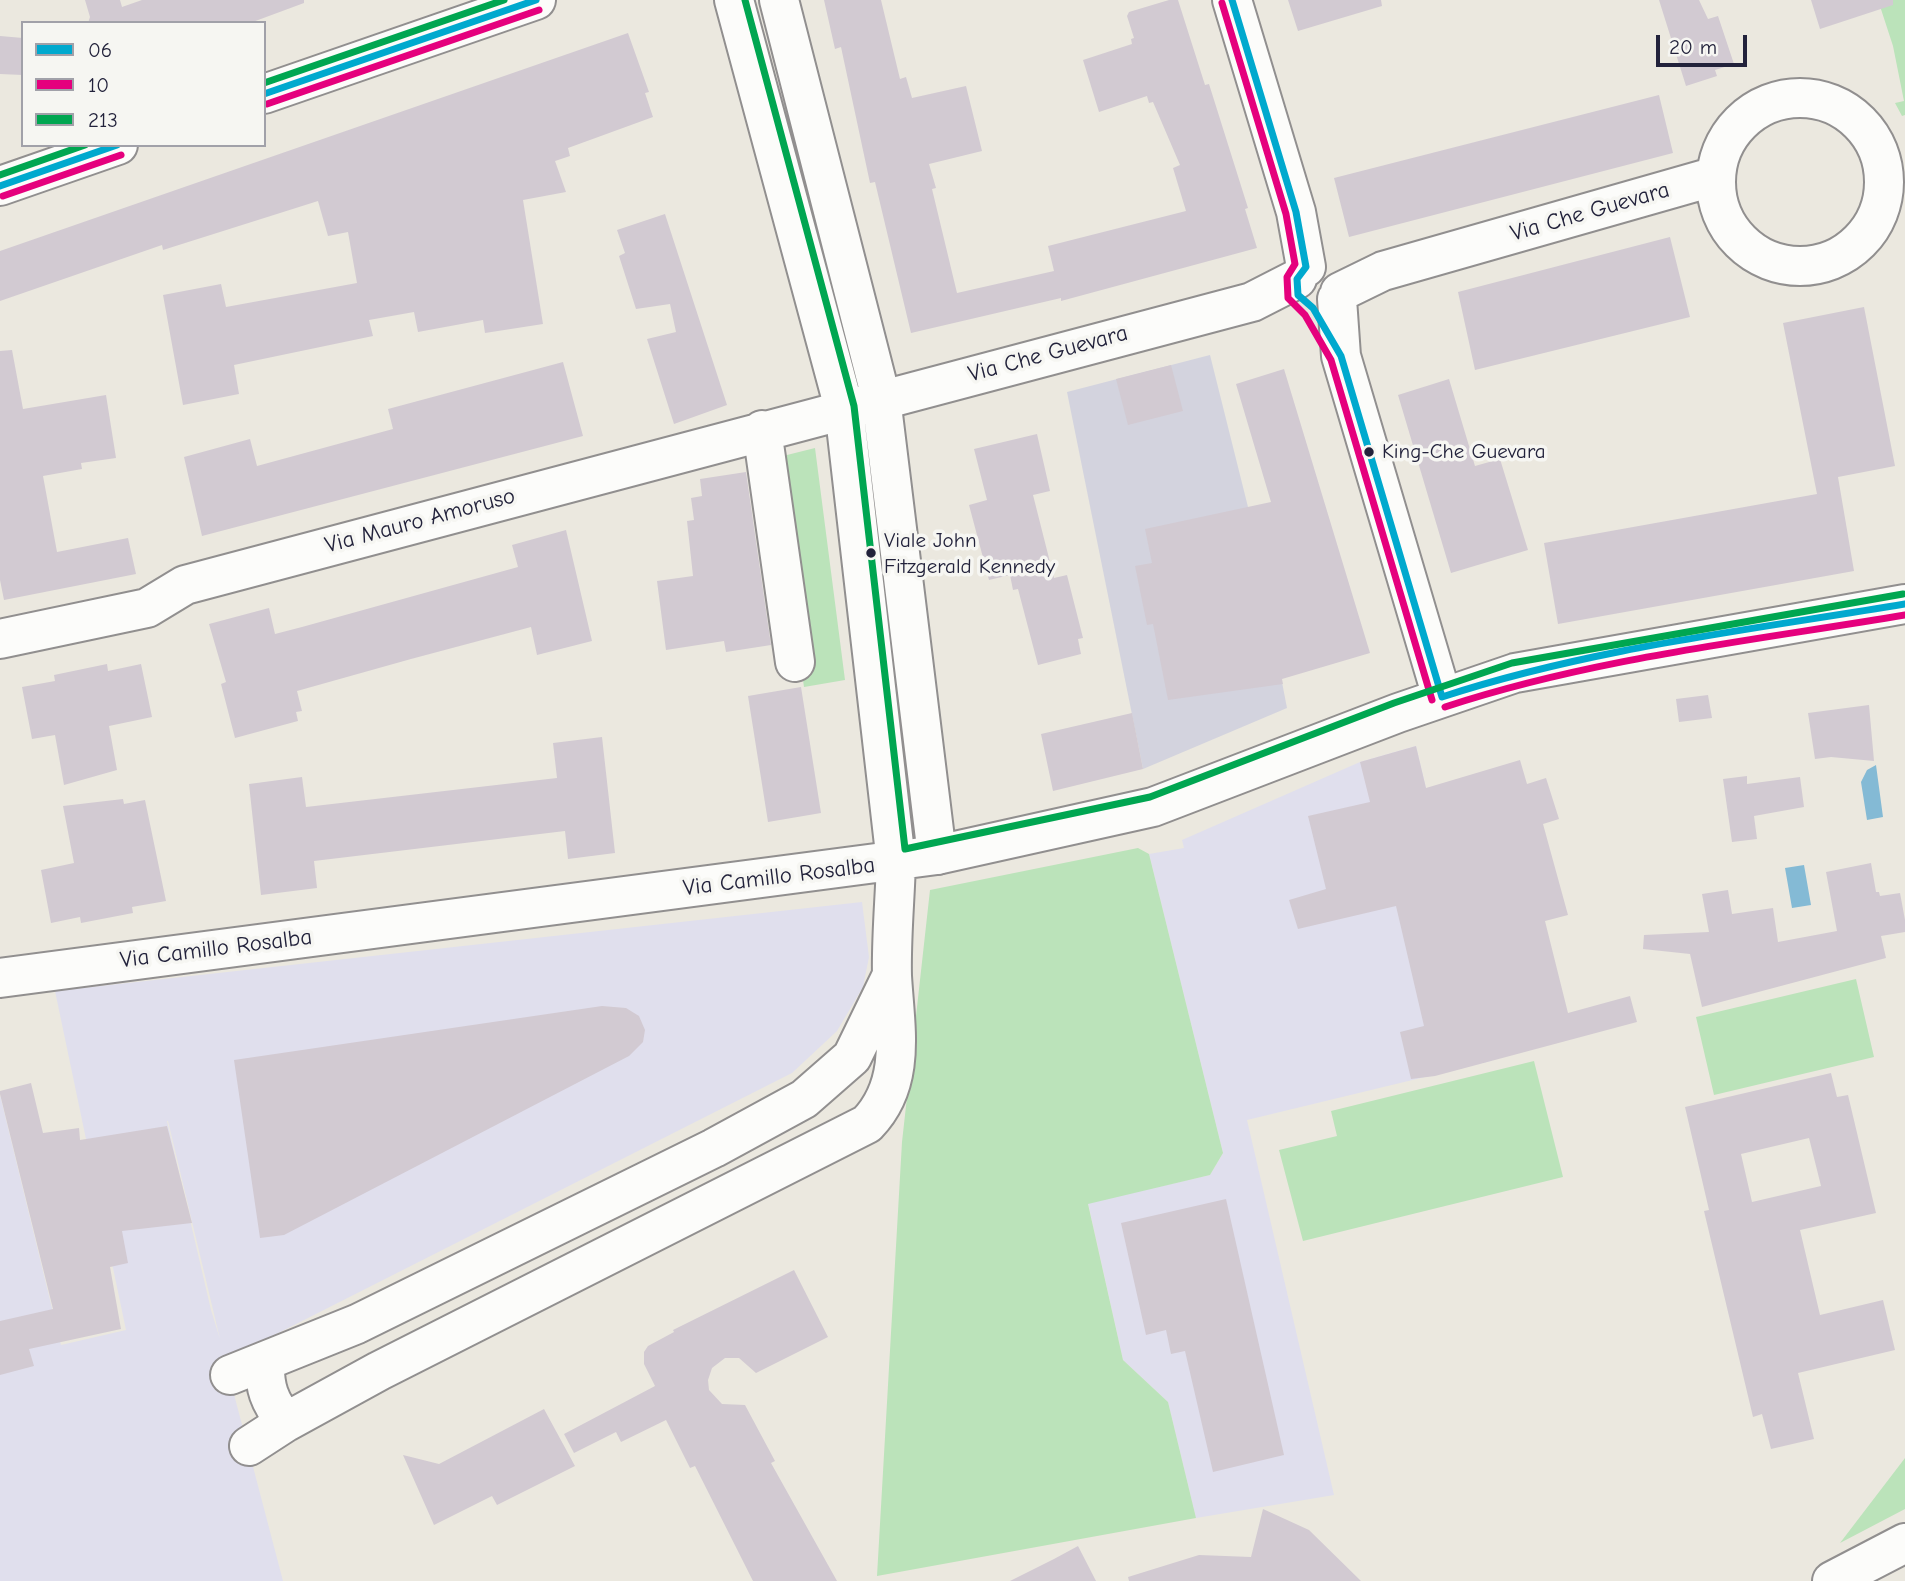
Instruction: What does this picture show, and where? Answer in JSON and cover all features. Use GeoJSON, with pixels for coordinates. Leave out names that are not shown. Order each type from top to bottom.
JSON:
{"type":"FeatureCollection","features":[{"type":"Feature","properties":{"kind":"street"},"geometry":{"type":"LineString","coordinates":[[266,93],[536,0]]}},
{"type":"Feature","properties":{"kind":"street"},"geometry":{"type":"LineString","coordinates":[[249,1446],[286,1422],[379,1371],[855,1131],[880,1111],[895,1075],[897,1014],[892,975],[896,862],[844,408],[734,0]]}},
{"type":"Feature","properties":{"kind":"street"},"geometry":{"type":"LineString","coordinates":[[779,0],[881,398],[937,855]]}},
{"type":"Feature","properties":{"kind":"street"},"geometry":{"type":"LineString","coordinates":[[1233,0],[1442,697]]}},
{"type":"Feature","properties":{"kind":"street"},"geometry":{"type":"LineString","coordinates":[[1804,98],[1828,103],[1854,117],[1877,148],[1884,185],[1880,208],[1860,241],[1841,256],[1792,266],[1763,258],[1735,236],[1721,211],[1716,176],[1722,149],[1733,130],[1754,111],[1776,101],[1804,98]]}},
{"type":"Feature","properties":{"kind":"street"},"geometry":{"type":"LineString","coordinates":[[0,186],[112,147]]}},
{"type":"Feature","properties":{"kind":"street","name":"Via Che Guevara"},"geometry":{"type":"LineString","coordinates":[[844,408],[1252,302],[1383,271],[1716,176]]}},
{"type":"Feature","properties":{"kind":"street","name":"Via Mauro Amoruso"},"geometry":{"type":"LineString","coordinates":[[0,639],[147,608],[185,585],[844,408]]}},
{"type":"Feature","properties":{"kind":"street"},"geometry":{"type":"LineString","coordinates":[[762,430],[795,662]]}},
{"type":"Feature","properties":{"kind":"street","name":"Via Camillo Rosalba"},"geometry":{"type":"LineString","coordinates":[[0,978],[937,855],[1153,807],[1442,697],[1515,673],[1905,604]]}},
{"type":"Feature","properties":{"kind":"street"},"geometry":{"type":"LineString","coordinates":[[230,1375],[356,1324],[550,1230],[804,1099],[852,1058],[892,975]]}},
{"type":"Feature","properties":{"kind":"street"},"geometry":{"type":"LineString","coordinates":[[714,1147],[735,1191]]}},
{"type":"Feature","properties":{"kind":"street"},"geometry":{"type":"LineString","coordinates":[[550,1230],[572,1273]]}},
{"type":"Feature","properties":{"kind":"street"},"geometry":{"type":"LineString","coordinates":[[356,1324],[359,1341],[368,1360],[379,1371]]}},
{"type":"Feature","properties":{"kind":"street"},"geometry":{"type":"LineString","coordinates":[[265,1362],[264,1385],[273,1407],[286,1422]]}},
{"type":"Feature","properties":{"kind":"street"},"geometry":{"type":"LineString","coordinates":[[1832,1581],[1905,1543]]}},
{"type":"Feature","properties":{"kind":"shaded area"},"geometry":{"type":"Polygon","coordinates":[[[1210,355],[1248,507],[1287,708],[1143,769],[1067,392],[1210,355]]]}},
{"type":"Feature","properties":{"kind":"shaded area"},"geometry":{"type":"Polygon","coordinates":[[[1416,746],[1491,1061],[1247,1120],[1334,1495],[1196,1518],[1168,1402],[1123,1360],[1088,1203],[1210,1175],[1223,1153],[1149,854],[1184,848],[1182,840],[1360,762],[1416,746]]]}},
{"type":"Feature","properties":{"kind":"shaded area"},"geometry":{"type":"Polygon","coordinates":[[[862,902],[869,957],[863,987],[837,1031],[792,1073],[225,1360],[283,1581],[0,1581],[0,1095],[61,1345],[126,1330],[55,991],[862,902]],[[168,1121],[211,1310],[220,1339],[168,1121]]]}},
{"type":"Feature","properties":{"kind":"green space"},"geometry":{"type":"Polygon","coordinates":[[[1878,0],[1905,0],[1905,115],[1902,116],[1895,103],[1904,101],[1893,46],[1878,0]]]}},
{"type":"Feature","properties":{"kind":"green space"},"geometry":{"type":"Polygon","coordinates":[[[815,448],[845,680],[804,687],[771,459],[815,448]]]}},
{"type":"Feature","properties":{"kind":"green space"},"geometry":{"type":"Polygon","coordinates":[[[1138,848],[1149,854],[1223,1153],[1210,1175],[1088,1204],[1123,1360],[1168,1402],[1196,1518],[877,1576],[902,1142],[930,890],[1138,848]]]}},
{"type":"Feature","properties":{"kind":"green space"},"geometry":{"type":"Polygon","coordinates":[[[1856,979],[1874,1057],[1714,1095],[1696,1017],[1856,979]]]}},
{"type":"Feature","properties":{"kind":"green space"},"geometry":{"type":"Polygon","coordinates":[[[1534,1061],[1563,1177],[1303,1241],[1279,1150],[1337,1136],[1331,1111],[1534,1061]]]}},
{"type":"Feature","properties":{"kind":"green space"},"geometry":{"type":"Polygon","coordinates":[[[1905,1458],[1905,1509],[1840,1543],[1905,1458]]]}},
{"type":"Feature","properties":{"kind":"water"},"geometry":{"type":"Polygon","coordinates":[[[1876,765],[1883,817],[1867,820],[1861,782],[1867,770],[1876,765]]]}},
{"type":"Feature","properties":{"kind":"water"},"geometry":{"type":"Polygon","coordinates":[[[1804,865],[1811,905],[1792,908],[1785,868],[1804,865]]]}},
{"type":"Feature","properties":{"kind":"building"},"geometry":{"type":"Polygon","coordinates":[[[85,0],[120,0],[122,7],[142,0],[304,0],[304,3],[255,21],[89,21],[85,0]]]}},
{"type":"Feature","properties":{"kind":"building"},"geometry":{"type":"Polygon","coordinates":[[[824,0],[881,0],[900,79],[906,77],[912,98],[966,86],[982,151],[929,164],[936,188],[932,189],[957,293],[1054,271],[1048,246],[1186,211],[1173,168],[1180,165],[1153,102],[1149,103],[1147,96],[1099,112],[1083,60],[1132,44],[1131,39],[1134,38],[1127,16],[1129,12],[1169,0],[1178,0],[1205,85],[1209,84],[1248,208],[1245,209],[1257,248],[1061,301],[1061,298],[911,333],[875,182],[870,183],[841,47],[835,49],[824,0]]]}},
{"type":"Feature","properties":{"kind":"building"},"geometry":{"type":"Polygon","coordinates":[[[1288,0],[1381,0],[1382,6],[1298,31],[1288,0]]]}},
{"type":"Feature","properties":{"kind":"building"},"geometry":{"type":"Polygon","coordinates":[[[1659,0],[1699,0],[1708,19],[1718,16],[1734,64],[1715,70],[1717,76],[1686,86],[1659,0]]]}},
{"type":"Feature","properties":{"kind":"building"},"geometry":{"type":"Polygon","coordinates":[[[1811,0],[1893,0],[1893,5],[1820,29],[1811,0]]]}},
{"type":"Feature","properties":{"kind":"building"},"geometry":{"type":"Polygon","coordinates":[[[628,33],[649,92],[645,93],[653,117],[568,148],[570,156],[555,161],[566,192],[523,200],[543,324],[485,333],[483,320],[418,332],[414,312],[369,320],[373,336],[234,365],[239,394],[183,405],[163,295],[221,284],[226,307],[357,283],[348,232],[328,236],[318,201],[163,250],[162,245],[0,301],[0,251],[628,33]]]}},
{"type":"Feature","properties":{"kind":"building"},"geometry":{"type":"Polygon","coordinates":[[[0,36],[21,38],[21,75],[0,74],[0,36]]]}},
{"type":"Feature","properties":{"kind":"building"},"geometry":{"type":"Polygon","coordinates":[[[1659,95],[1673,153],[1349,237],[1334,178],[1659,95]]]}},
{"type":"Feature","properties":{"kind":"building"},"geometry":{"type":"Polygon","coordinates":[[[665,214],[727,405],[674,424],[647,339],[676,332],[670,304],[636,309],[619,256],[625,253],[617,230],[665,214]]]}},
{"type":"Feature","properties":{"kind":"building"},"geometry":{"type":"Polygon","coordinates":[[[1670,237],[1690,317],[1475,370],[1458,292],[1670,237]]]}},
{"type":"Feature","properties":{"kind":"building"},"geometry":{"type":"Polygon","coordinates":[[[1864,307],[1895,466],[1838,477],[1854,571],[1558,624],[1544,543],[1817,494],[1783,323],[1864,307]]]}},
{"type":"Feature","properties":{"kind":"building"},"geometry":{"type":"Polygon","coordinates":[[[12,350],[23,409],[106,395],[116,458],[81,463],[82,469],[43,476],[57,552],[128,538],[136,574],[4,600],[0,580],[0,351],[12,350]]]}},
{"type":"Feature","properties":{"kind":"building"},"geometry":{"type":"Polygon","coordinates":[[[563,362],[583,436],[202,536],[184,457],[250,439],[257,466],[393,429],[388,409],[563,362]]]}},
{"type":"Feature","properties":{"kind":"building"},"geometry":{"type":"Polygon","coordinates":[[[1171,365],[1183,411],[1128,425],[1116,379],[1171,365]]]}},
{"type":"Feature","properties":{"kind":"building"},"geometry":{"type":"Polygon","coordinates":[[[1284,369],[1370,653],[1282,679],[1283,684],[1168,700],[1153,624],[1147,625],[1135,566],[1152,563],[1145,529],[1271,502],[1236,384],[1284,369]]]}},
{"type":"Feature","properties":{"kind":"building"},"geometry":{"type":"Polygon","coordinates":[[[1449,379],[1475,466],[1500,459],[1528,550],[1451,573],[1398,395],[1449,379]]]}},
{"type":"Feature","properties":{"kind":"building"},"geometry":{"type":"Polygon","coordinates":[[[1037,434],[1050,491],[1033,495],[1054,578],[1067,575],[1083,638],[1078,639],[1081,654],[1038,665],[1018,589],[1013,590],[1010,575],[989,580],[969,505],[987,500],[974,449],[1037,434]]]}},
{"type":"Feature","properties":{"kind":"building"},"geometry":{"type":"Polygon","coordinates":[[[746,472],[771,645],[726,652],[724,641],[666,650],[657,581],[693,576],[687,521],[694,520],[691,498],[702,496],[700,479],[746,472]]]}},
{"type":"Feature","properties":{"kind":"building"},"geometry":{"type":"Polygon","coordinates":[[[566,530],[592,641],[537,655],[531,627],[411,659],[297,691],[302,711],[296,712],[298,721],[235,738],[221,684],[226,682],[209,624],[269,608],[275,634],[302,627],[518,567],[512,545],[566,530]]]}},
{"type":"Feature","properties":{"kind":"building"},"geometry":{"type":"Polygon","coordinates":[[[107,664],[108,671],[141,664],[152,717],[109,726],[117,770],[64,785],[55,735],[32,739],[22,687],[55,681],[54,675],[107,664]]]}},
{"type":"Feature","properties":{"kind":"building"},"geometry":{"type":"Polygon","coordinates":[[[801,687],[821,813],[768,822],[748,696],[801,687]]]}},
{"type":"Feature","properties":{"kind":"building"},"geometry":{"type":"Polygon","coordinates":[[[1708,695],[1712,718],[1679,722],[1676,699],[1708,695]]]}},
{"type":"Feature","properties":{"kind":"building"},"geometry":{"type":"Polygon","coordinates":[[[1869,705],[1874,761],[1831,757],[1815,759],[1808,713],[1869,705]]]}},
{"type":"Feature","properties":{"kind":"building"},"geometry":{"type":"Polygon","coordinates":[[[1132,713],[1143,769],[1053,791],[1041,734],[1132,713]]]}},
{"type":"Feature","properties":{"kind":"building"},"geometry":{"type":"Polygon","coordinates":[[[602,737],[615,853],[568,859],[565,831],[314,861],[317,888],[261,895],[249,784],[302,777],[306,807],[557,778],[553,743],[602,737]]]}},
{"type":"Feature","properties":{"kind":"building"},"geometry":{"type":"Polygon","coordinates":[[[1416,746],[1426,788],[1520,760],[1527,784],[1546,778],[1559,819],[1543,824],[1568,915],[1545,921],[1568,1013],[1630,996],[1637,1022],[1435,1076],[1411,1079],[1400,1032],[1424,1026],[1396,906],[1298,929],[1289,900],[1326,889],[1308,816],[1370,802],[1360,762],[1416,746]]]}},
{"type":"Feature","properties":{"kind":"building"},"geometry":{"type":"Polygon","coordinates":[[[1747,776],[1747,784],[1800,777],[1804,807],[1754,816],[1757,839],[1732,842],[1723,779],[1747,776]]]}},
{"type":"Feature","properties":{"kind":"building"},"geometry":{"type":"Polygon","coordinates":[[[123,799],[124,804],[145,800],[166,901],[132,907],[133,913],[81,923],[80,917],[51,923],[41,870],[74,863],[63,806],[123,799]]]}},
{"type":"Feature","properties":{"kind":"building"},"geometry":{"type":"Polygon","coordinates":[[[1871,863],[1876,892],[1879,892],[1880,896],[1900,893],[1905,920],[1905,932],[1881,936],[1886,958],[1702,1007],[1690,954],[1643,949],[1644,935],[1709,932],[1702,894],[1728,890],[1732,914],[1773,908],[1778,942],[1837,931],[1826,872],[1871,863]]]}},
{"type":"Feature","properties":{"kind":"building"},"geometry":{"type":"Polygon","coordinates":[[[602,1006],[626,1008],[639,1016],[645,1030],[643,1042],[629,1056],[284,1235],[260,1238],[234,1060],[602,1006]]]}},
{"type":"Feature","properties":{"kind":"building"},"geometry":{"type":"Polygon","coordinates":[[[1831,1073],[1837,1097],[1848,1095],[1876,1213],[1800,1230],[1820,1315],[1883,1300],[1895,1350],[1798,1373],[1814,1439],[1771,1449],[1762,1414],[1753,1417],[1704,1211],[1709,1210],[1685,1107],[1831,1073]],[[1809,1138],[1741,1154],[1752,1202],[1821,1186],[1809,1138]]]}},
{"type":"Feature","properties":{"kind":"building"},"geometry":{"type":"Polygon","coordinates":[[[31,1083],[43,1133],[79,1128],[80,1140],[167,1126],[192,1223],[122,1231],[128,1263],[110,1267],[121,1329],[29,1349],[34,1366],[0,1375],[0,1321],[53,1309],[0,1094],[0,1091],[31,1083]]]}},
{"type":"Feature","properties":{"kind":"building"},"geometry":{"type":"Polygon","coordinates":[[[1226,1199],[1284,1455],[1213,1472],[1185,1351],[1171,1354],[1166,1330],[1146,1335],[1121,1223],[1226,1199]]]}},
{"type":"Feature","properties":{"kind":"building"},"geometry":{"type":"Polygon","coordinates":[[[794,1270],[828,1337],[756,1373],[739,1358],[725,1358],[712,1368],[708,1380],[709,1390],[722,1404],[745,1405],[775,1461],[771,1463],[837,1581],[753,1581],[695,1466],[690,1468],[666,1420],[621,1442],[616,1432],[574,1453],[564,1434],[655,1386],[644,1364],[644,1352],[648,1346],[674,1332],[673,1330],[794,1270]]]}},
{"type":"Feature","properties":{"kind":"building"},"geometry":{"type":"Polygon","coordinates":[[[544,1409],[575,1466],[497,1505],[492,1496],[434,1525],[403,1455],[439,1464],[544,1409]]]}},
{"type":"Feature","properties":{"kind":"building"},"geometry":{"type":"Polygon","coordinates":[[[1263,1509],[1309,1530],[1361,1581],[1129,1581],[1128,1577],[1199,1555],[1251,1557],[1263,1509]]]}},
{"type":"Feature","properties":{"kind":"building"},"geometry":{"type":"Polygon","coordinates":[[[1078,1546],[1096,1581],[1010,1581],[1054,1559],[1078,1546]]]}},
{"type":"Feature","properties":{"kind":"transit line","name":"213"},"geometry":{"type":"LineString","coordinates":[[266,82],[504,0]]}},
{"type":"Feature","properties":{"kind":"transit line","name":"06"},"geometry":{"type":"LineString","coordinates":[[266,93],[536,0]]}},
{"type":"Feature","properties":{"kind":"transit line","name":"213"},"geometry":{"type":"LineString","coordinates":[[745,0],[854,406],[905,849],[1150,797],[1394,703],[1512,663],[1903,594]]}},
{"type":"Feature","properties":{"kind":"transit line","name":"06"},"geometry":{"type":"LineString","coordinates":[[1232,0],[1296,212],[1306,267],[1297,279],[1298,295],[1313,308],[1341,356],[1442,697]]}},
{"type":"Feature","properties":{"kind":"transit line","name":"10"},"geometry":{"type":"LineString","coordinates":[[1222,3],[1286,214],[1295,264],[1287,277],[1288,298],[1305,315],[1331,360],[1432,700]]}},
{"type":"Feature","properties":{"kind":"transit line","name":"10"},"geometry":{"type":"LineString","coordinates":[[267,104],[539,10]]}},
{"type":"Feature","properties":{"kind":"transit line","name":"213"},"geometry":{"type":"LineString","coordinates":[[0,175],[79,147]]}},
{"type":"Feature","properties":{"kind":"transit line","name":"06"},"geometry":{"type":"LineString","coordinates":[[0,186],[111,147]]}},
{"type":"Feature","properties":{"kind":"transit line","name":"10"},"geometry":{"type":"LineString","coordinates":[[3,196],[121,155]]}},
{"type":"Feature","properties":{"kind":"transit line","name":"06"},"geometry":{"type":"LineString","coordinates":[[1442,697],[1555,665],[1613,653],[1905,604]]}},
{"type":"Feature","properties":{"kind":"transit line","name":"10"},"geometry":{"type":"LineString","coordinates":[[1445,707],[1501,690],[1615,663],[1905,615]]}},
{"type":"Feature","properties":{"kind":"place","name":"King-Che Guevara"},"geometry":{"type":"Point","coordinates":[1369,452]}},
{"type":"Feature","properties":{"kind":"place","name":"Viale John Fitzgerald Kennedy"},"geometry":{"type":"Point","coordinates":[871,553]}}]}
